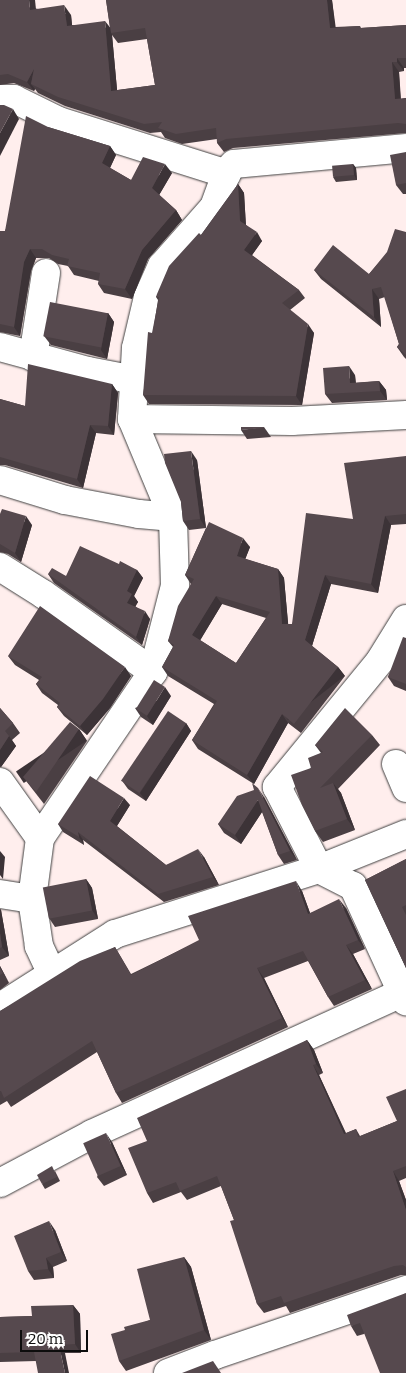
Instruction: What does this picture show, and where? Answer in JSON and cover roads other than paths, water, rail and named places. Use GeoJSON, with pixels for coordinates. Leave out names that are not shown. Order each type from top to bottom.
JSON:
{"type":"FeatureCollection","features":[{"type":"Feature","properties":{"kind":"street"},"geometry":{"type":"LineString","coordinates":[[0,99],[14,99],[59,121],[227,174]]}},
{"type":"Feature","properties":{"kind":"street"},"geometry":{"type":"LineString","coordinates":[[51,972],[39,946],[32,899],[40,838],[153,672],[175,586],[173,517],[132,419],[136,348],[148,297],[162,266],[214,207],[227,174],[234,164],[406,148]]}},
{"type":"Feature","properties":{"kind":"street"},"geometry":{"type":"LineString","coordinates":[[33,357],[46,273]]}},
{"type":"Feature","properties":{"kind":"street"},"geometry":{"type":"LineString","coordinates":[[0,347],[88,371],[135,380]]}},
{"type":"Feature","properties":{"kind":"street"},"geometry":{"type":"LineString","coordinates":[[132,419],[292,421],[406,415]]}},
{"type":"Feature","properties":{"kind":"street"},"geometry":{"type":"LineString","coordinates":[[0,480],[65,500],[139,514],[173,517]]}},
{"type":"Feature","properties":{"kind":"street"},"geometry":{"type":"LineString","coordinates":[[0,567],[43,594],[153,672]]}},
{"type":"Feature","properties":{"kind":"street"},"geometry":{"type":"LineString","coordinates":[[0,1184],[92,1134],[404,997],[353,886],[319,869],[277,787],[380,661],[406,619]]}},
{"type":"Feature","properties":{"kind":"street"},"geometry":{"type":"LineString","coordinates":[[0,782],[40,838]]}},
{"type":"Feature","properties":{"kind":"street"},"geometry":{"type":"LineString","coordinates":[[0,1007],[51,972],[116,934],[319,869],[406,834]]}},
{"type":"Feature","properties":{"kind":"street"},"geometry":{"type":"LineString","coordinates":[[0,894],[32,899]]}},
{"type":"Feature","properties":{"kind":"street"},"geometry":{"type":"LineString","coordinates":[[168,1373],[406,1290]]}}]}
